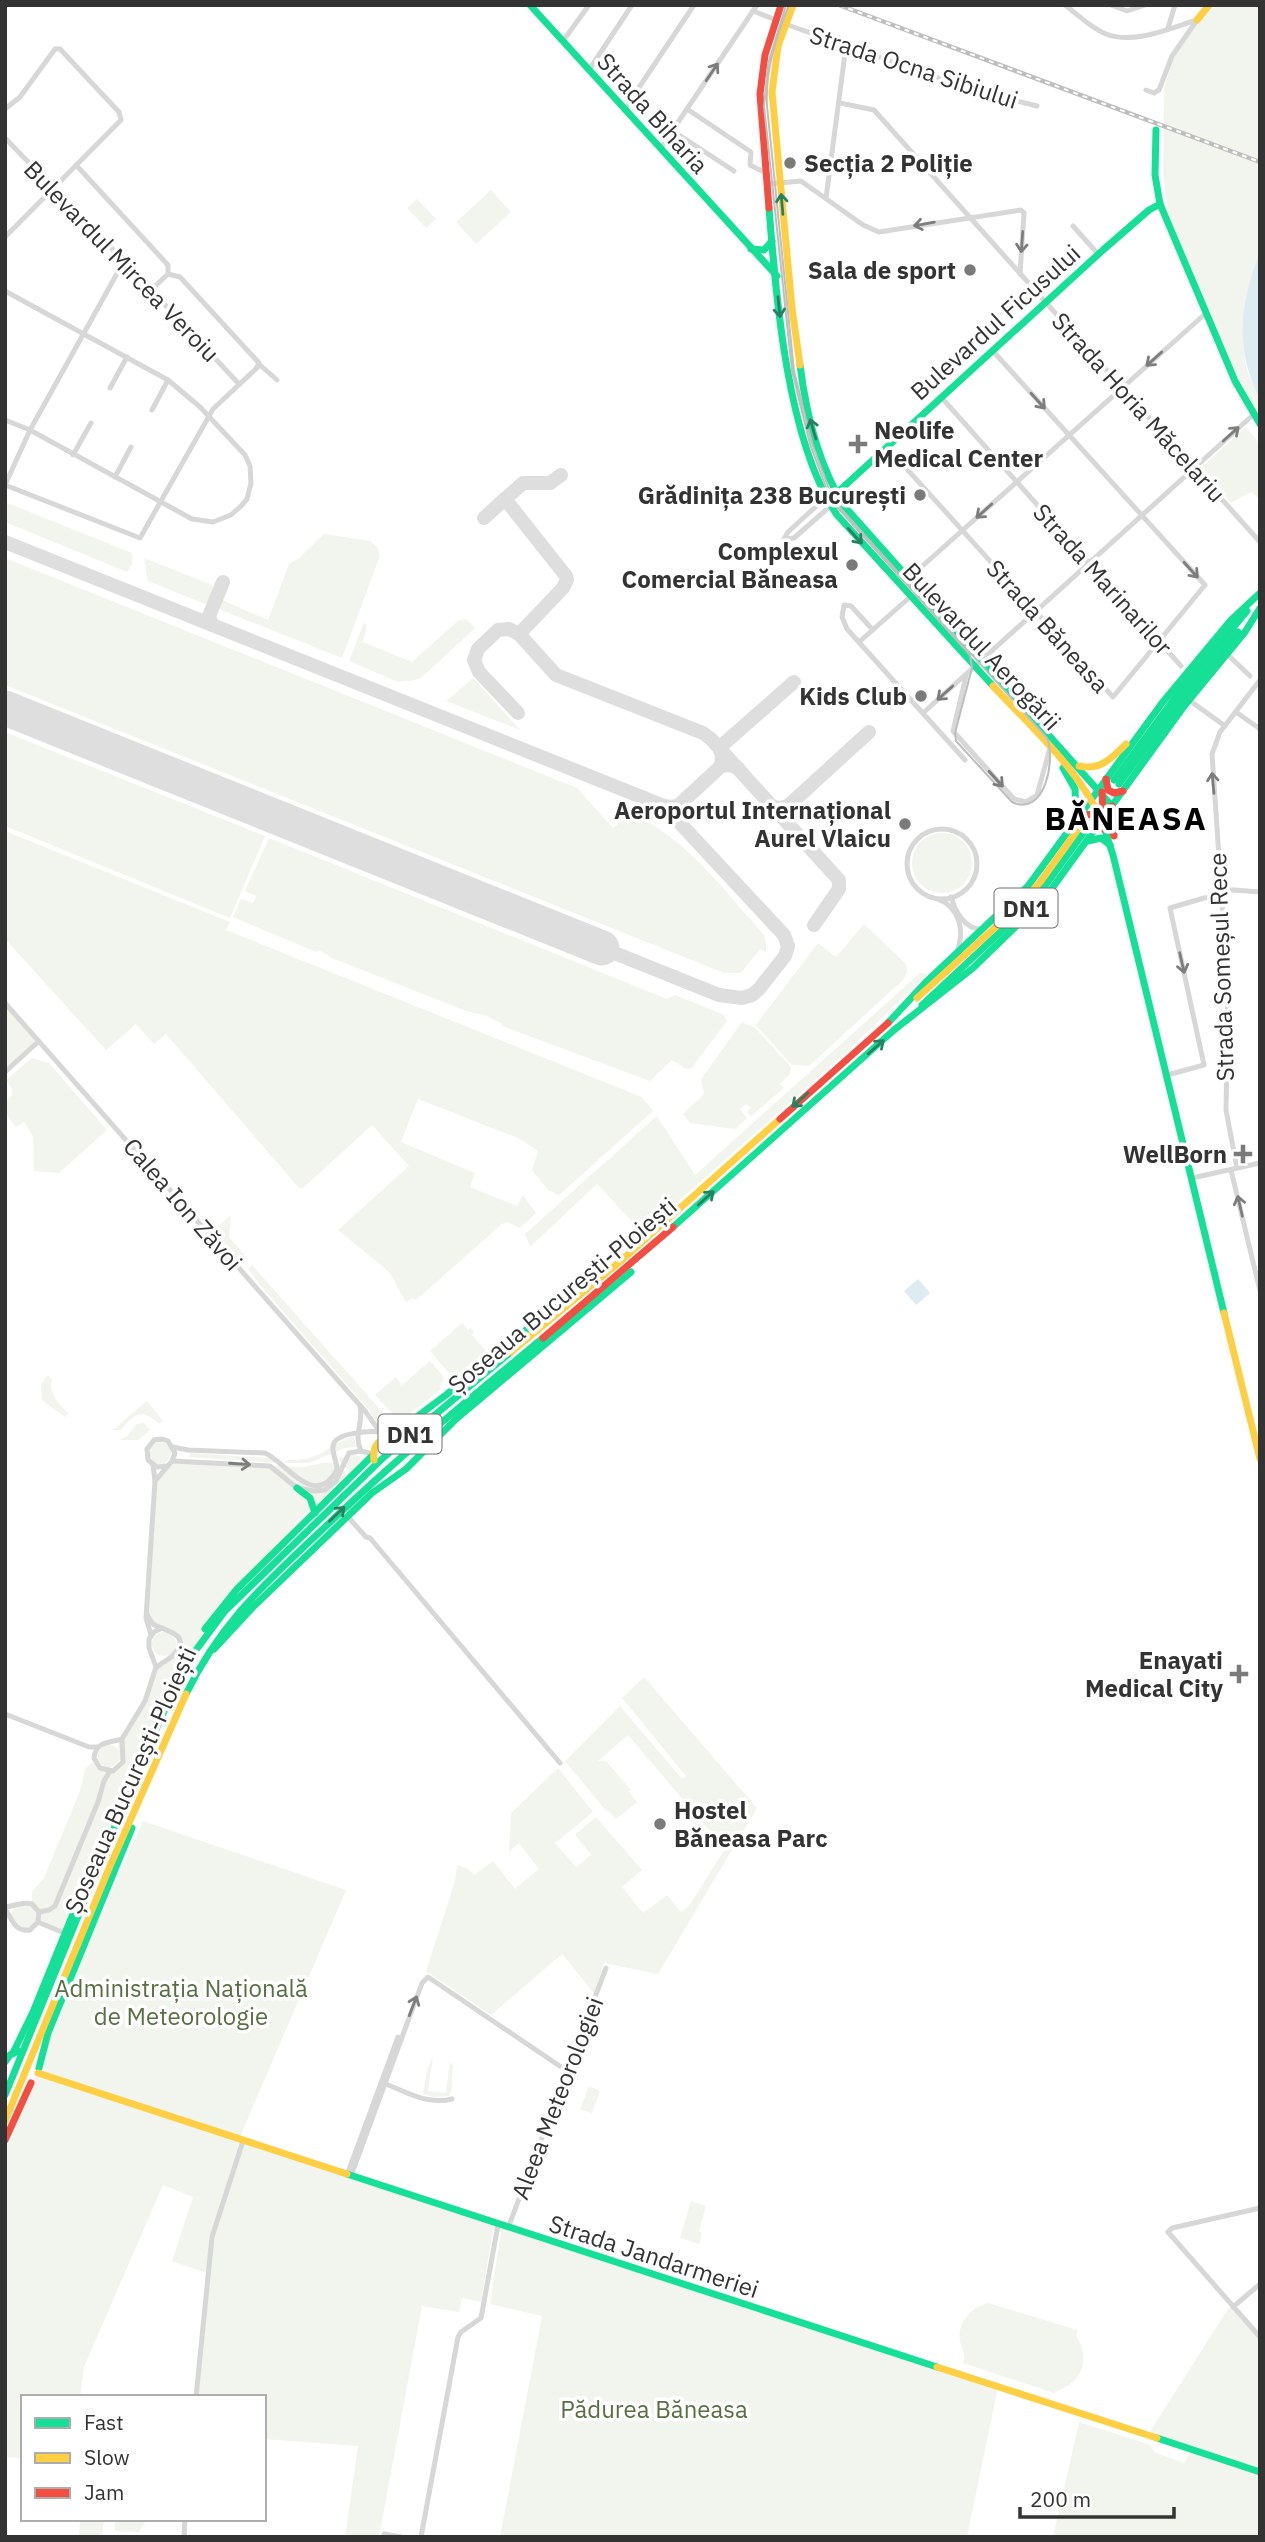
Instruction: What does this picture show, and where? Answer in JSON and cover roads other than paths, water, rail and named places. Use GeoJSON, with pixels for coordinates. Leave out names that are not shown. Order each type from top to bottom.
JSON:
{"type":"FeatureCollection","features":[{"type":"Feature","properties":{"kind":"main road","name":"Strada Biharia"},"geometry":{"type":"LineString","coordinates":[[530,5],[776,276]]}},
{"type":"Feature","properties":{"kind":"main road","name":"Bulevardul Aerogării"},"geometry":{"type":"LineString","coordinates":[[781,5],[765,50],[760,91],[776,276],[783,342],[792,390],[809,453],[828,501],[837,515],[910,597],[1050,748],[1098,795]]}},
{"type":"Feature","properties":{"kind":"main road","name":"Bulevardul Aerogării"},"geometry":{"type":"LineString","coordinates":[[793,5],[776,53],[772,92],[802,389],[820,454],[836,493],[845,507],[1076,764],[1098,795],[1101,817]]}},
{"type":"Feature","properties":{"kind":"main road"},"geometry":{"type":"LineString","coordinates":[[1197,20],[1209,5]]}},
{"type":"Feature","properties":{"kind":"main road"},"geometry":{"type":"LineString","coordinates":[[1156,130],[1155,175],[1160,204],[1235,381],[1260,424]]}},
{"type":"Feature","properties":{"kind":"main road","name":"Bulevardul Ficusului"},"geometry":{"type":"LineString","coordinates":[[828,501],[1098,254],[1149,209],[1160,204]]}},
{"type":"Feature","properties":{"kind":"main road"},"geometry":{"type":"LineString","coordinates":[[748,247],[762,251],[768,248],[773,239]]}},
{"type":"Feature","properties":{"kind":"main road","name":"Șoseaua București-Ploiești"},"geometry":{"type":"LineString","coordinates":[[1115,784],[1144,726],[1231,620],[1260,594]]}},
{"type":"Feature","properties":{"kind":"main road","name":"Șoseaua București-Ploiești"},"geometry":{"type":"LineString","coordinates":[[1115,784],[1185,685],[1260,594]]}},
{"type":"Feature","properties":{"kind":"main road","name":"Șoseaua București-Ploiești"},"geometry":{"type":"LineString","coordinates":[[1115,784],[1185,695],[1260,608]]}},
{"type":"Feature","properties":{"kind":"main road","name":"Șoseaua București-Ploiești"},"geometry":{"type":"LineString","coordinates":[[888,1023],[926,981],[1028,886],[1076,820],[1098,795],[1115,784],[1189,700],[1245,632],[1260,608]]}},
{"type":"Feature","properties":{"kind":"main road"},"geometry":{"type":"LineString","coordinates":[[1076,764],[1093,769],[1102,766],[1144,726]]}},
{"type":"Feature","properties":{"kind":"main road"},"geometry":{"type":"LineString","coordinates":[[1050,748],[1074,789],[1076,820]]}},
{"type":"Feature","properties":{"kind":"main road"},"geometry":{"type":"LineString","coordinates":[[1113,855],[1115,813],[1098,795],[1115,784]]}},
{"type":"Feature","properties":{"kind":"main road","name":"Șoseaua București-Ploiești"},"geometry":{"type":"LineString","coordinates":[[1098,795],[1101,817]]}},
{"type":"Feature","properties":{"kind":"main road"},"geometry":{"type":"LineString","coordinates":[[1076,820],[1086,814],[1101,817],[1110,824],[1114,836]]}},
{"type":"Feature","properties":{"kind":"main road"},"geometry":{"type":"LineString","coordinates":[[1094,832],[1101,817]]}},
{"type":"Feature","properties":{"kind":"main road"},"geometry":{"type":"LineString","coordinates":[[1101,817],[1113,855],[1260,1459]]}},
{"type":"Feature","properties":{"kind":"main road"},"geometry":{"type":"LineString","coordinates":[[1076,820],[1088,821],[1094,832]]}},
{"type":"Feature","properties":{"kind":"main road","name":"Șoseaua București-Ploiești"},"geometry":{"type":"LineString","coordinates":[[5,2095],[135,1777],[176,1684],[213,1627],[244,1592],[384,1457],[623,1259],[1019,906],[1082,830],[1045,886],[1024,910],[894,1031],[655,1244],[381,1473],[250,1598],[205,1657],[120,1842],[5,2121]]}},
{"type":"Feature","properties":{"kind":"main road","name":"Șoseaua București-Ploiești"},"geometry":{"type":"LineString","coordinates":[[894,1031],[932,1003],[1021,923],[1049,893],[1094,832]]}},
{"type":"Feature","properties":{"kind":"main road"},"geometry":{"type":"LineString","coordinates":[[1088,841],[1101,838],[1110,845]]}},
{"type":"Feature","properties":{"kind":"main road","name":"DN1"},"geometry":{"type":"LineString","coordinates":[[196,1650],[205,1629],[219,1609],[341,1489],[377,1443],[446,1395],[622,1253],[648,1236]]}},
{"type":"Feature","properties":{"kind":"main road","name":"DN1"},"geometry":{"type":"LineString","coordinates":[[205,1657],[253,1607],[348,1517],[410,1464],[456,1419],[635,1269],[655,1244]]}},
{"type":"Feature","properties":{"kind":"main road","name":"DN1"},"geometry":{"type":"LineString","coordinates":[[390,1436],[403,1438],[408,1444],[412,1452],[410,1464]]}},
{"type":"Feature","properties":{"kind":"main road","name":"DN1"},"geometry":{"type":"LineString","coordinates":[[368,1454],[381,1471],[397,1474]]}},
{"type":"Feature","properties":{"kind":"main road"},"geometry":{"type":"LineString","coordinates":[[298,1488],[310,1497],[315,1513]]}},
{"type":"Feature","properties":{"kind":"main road"},"geometry":{"type":"LineString","coordinates":[[5,2062],[13,2053],[33,2012],[105,1836],[135,1777]]}},
{"type":"Feature","properties":{"kind":"main road"},"geometry":{"type":"LineString","coordinates":[[5,2140],[38,2071],[48,2033],[126,1845],[147,1782]]}},
{"type":"Feature","properties":{"kind":"main road","name":"Strada Jandarmeriei"},"geometry":{"type":"LineString","coordinates":[[13,2053],[28,2052],[36,2058],[38,2071],[243,2141],[1260,2472]]}},
{"type":"Feature","properties":{"kind":"main road"},"geometry":{"type":"LineString","coordinates":[[5,2076],[19,2086],[31,2083]]}},
{"type":"Feature","properties":{"kind":"street"},"geometry":{"type":"LineString","coordinates":[[563,41],[589,5]]}},
{"type":"Feature","properties":{"kind":"street"},"geometry":{"type":"LineString","coordinates":[[589,70],[632,5]]}},
{"type":"Feature","properties":{"kind":"street"},"geometry":{"type":"LineString","coordinates":[[624,110],[694,5]]}},
{"type":"Feature","properties":{"kind":"street"},"geometry":{"type":"LineString","coordinates":[[660,149],[757,5]]}},
{"type":"Feature","properties":{"kind":"street"},"geometry":{"type":"LineString","coordinates":[[1065,5],[1108,35],[1127,38],[1197,20]]}},
{"type":"Feature","properties":{"kind":"street"},"geometry":{"type":"LineString","coordinates":[[1111,5],[1127,10],[1145,5]]}},
{"type":"Feature","properties":{"kind":"street"},"geometry":{"type":"LineString","coordinates":[[1168,28],[1175,5]]}},
{"type":"Feature","properties":{"kind":"street","name":"Strada Ocna Sibiului"},"geometry":{"type":"LineString","coordinates":[[753,11],[973,90],[1037,106]]}},
{"type":"Feature","properties":{"kind":"street"},"geometry":{"type":"LineString","coordinates":[[1146,90],[1154,93],[1159,90],[1172,56],[1197,20]]}},
{"type":"Feature","properties":{"kind":"street"},"geometry":{"type":"LineString","coordinates":[[826,198],[846,46]]}},
{"type":"Feature","properties":{"kind":"street"},"geometry":{"type":"LineString","coordinates":[[5,109],[20,97],[55,50],[60,49],[83,70],[118,112],[121,120],[5,236]]}},
{"type":"Feature","properties":{"kind":"street","name":"Strada Horia Măcelariu"},"geometry":{"type":"LineString","coordinates":[[839,103],[874,110],[1260,542]]}},
{"type":"Feature","properties":{"kind":"street"},"geometry":{"type":"LineString","coordinates":[[687,109],[751,152],[750,165],[767,173]]}},
{"type":"Feature","properties":{"kind":"street"},"geometry":{"type":"LineString","coordinates":[[673,131],[734,171]]}},
{"type":"Feature","properties":{"kind":"street","name":"Bulevardul Mircea Veroiu"},"geometry":{"type":"LineString","coordinates":[[5,138],[239,384]]}},
{"type":"Feature","properties":{"kind":"street"},"geometry":{"type":"LineString","coordinates":[[76,165],[168,265],[169,274]]}},
{"type":"Feature","properties":{"kind":"street"},"geometry":{"type":"LineString","coordinates":[[768,184],[801,181],[863,225],[879,232],[969,216],[1023,211],[1020,274]]}},
{"type":"Feature","properties":{"kind":"street"},"geometry":{"type":"LineString","coordinates":[[1073,226],[1098,254]]}},
{"type":"Feature","properties":{"kind":"street"},"geometry":{"type":"LineString","coordinates":[[124,261],[30,430],[5,485],[140,538],[213,409],[257,367],[262,366],[277,380]]}},
{"type":"Feature","properties":{"kind":"street"},"geometry":{"type":"LineString","coordinates":[[151,290],[169,274]]}},
{"type":"Feature","properties":{"kind":"street"},"geometry":{"type":"LineString","coordinates":[[169,274],[180,277],[258,363],[257,367]]}},
{"type":"Feature","properties":{"kind":"street"},"geometry":{"type":"LineString","coordinates":[[5,291],[168,380],[209,416],[245,455],[251,476],[247,499],[230,515],[213,522],[192,519],[30,430],[5,421]]}},
{"type":"Feature","properties":{"kind":"street"},"geometry":{"type":"LineString","coordinates":[[909,578],[1205,314]]}},
{"type":"Feature","properties":{"kind":"street"},"geometry":{"type":"LineString","coordinates":[[992,350],[1142,515]]}},
{"type":"Feature","properties":{"kind":"street"},"geometry":{"type":"LineString","coordinates":[[110,388],[127,357]]}},
{"type":"Feature","properties":{"kind":"street"},"geometry":{"type":"LineString","coordinates":[[152,410],[168,380]]}},
{"type":"Feature","properties":{"kind":"street","name":"Strada Marinarilor"},"geometry":{"type":"LineString","coordinates":[[941,397],[1181,666]]}},
{"type":"Feature","properties":{"kind":"street"},"geometry":{"type":"LineString","coordinates":[[922,713],[1253,415]]}},
{"type":"Feature","properties":{"kind":"street"},"geometry":{"type":"LineString","coordinates":[[73,455],[91,423]]}},
{"type":"Feature","properties":{"kind":"street"},"geometry":{"type":"LineString","coordinates":[[115,477],[131,447]]}},
{"type":"Feature","properties":{"kind":"street","name":"Strada Băneasa"},"geometry":{"type":"LineString","coordinates":[[887,447],[1113,697],[1205,585],[1142,515]]}},
{"type":"Feature","properties":{"kind":"street","name":"Bulevardul Ficusului"},"geometry":{"type":"LineString","coordinates":[[822,501],[828,501],[827,509],[794,538],[784,539],[788,532],[822,501]]}},
{"type":"Feature","properties":{"kind":"street"},"geometry":{"type":"LineString","coordinates":[[859,642],[910,597]]}},
{"type":"Feature","properties":{"kind":"street"},"geometry":{"type":"LineString","coordinates":[[873,630],[851,606],[844,605],[844,624],[965,760]]}},
{"type":"Feature","properties":{"kind":"street"},"geometry":{"type":"LineString","coordinates":[[1227,654],[1250,676]]}},
{"type":"Feature","properties":{"kind":"street"},"geometry":{"type":"LineString","coordinates":[[967,673],[953,729],[1014,799],[1022,802],[1032,800],[1039,791],[1050,748]]}},
{"type":"Feature","properties":{"kind":"street","name":"Strada Someșul Rece"},"geometry":{"type":"LineString","coordinates":[[1260,680],[1257,688],[1225,726],[1214,743],[1212,754],[1228,990],[1226,1110],[1234,1169],[1260,1291]]}},
{"type":"Feature","properties":{"kind":"street"},"geometry":{"type":"LineString","coordinates":[[1189,700],[1225,726]]}},
{"type":"Feature","properties":{"kind":"street"},"geometry":{"type":"LineString","coordinates":[[1236,712],[1260,729]]}},
{"type":"Feature","properties":{"kind":"street"},"geometry":{"type":"LineString","coordinates":[[942,735],[960,739]]}},
{"type":"Feature","properties":{"kind":"street"},"geometry":{"type":"LineString","coordinates":[[949,902],[972,880],[976,872],[976,858],[964,837],[943,829],[930,831],[920,837],[908,855],[908,867],[913,883],[932,897],[949,902],[962,922],[972,929],[985,928]]}},
{"type":"Feature","properties":{"kind":"street"},"geometry":{"type":"LineString","coordinates":[[1167,1075],[1203,1065],[1170,908],[1220,893],[1260,892]]}},
{"type":"Feature","properties":{"kind":"street"},"geometry":{"type":"LineString","coordinates":[[956,954],[962,922]]}},
{"type":"Feature","properties":{"kind":"street","name":"Calea Ion Zăvoi"},"geometry":{"type":"LineString","coordinates":[[5,1003],[380,1432]]}},
{"type":"Feature","properties":{"kind":"street"},"geometry":{"type":"LineString","coordinates":[[5,1072],[39,1041]]}},
{"type":"Feature","properties":{"kind":"street"},"geometry":{"type":"LineString","coordinates":[[1192,1178],[1260,1163]]}},
{"type":"Feature","properties":{"kind":"street"},"geometry":{"type":"LineString","coordinates":[[172,1461],[270,1466],[298,1488],[314,1491],[329,1488],[341,1475],[349,1453],[368,1454],[357,1432],[361,1417],[360,1406]]}},
{"type":"Feature","properties":{"kind":"street"},"geometry":{"type":"LineString","coordinates":[[89,1747],[97,1765],[102,1769],[110,1771],[119,1768],[123,1762],[122,1739],[145,1701],[156,1667],[149,1648],[151,1635],[146,1621],[155,1481],[153,1465],[146,1453],[150,1443],[162,1439],[173,1447],[188,1450],[265,1453],[276,1459],[299,1480],[317,1485],[327,1481],[337,1470],[334,1443],[357,1432],[380,1432],[390,1436]]}},
{"type":"Feature","properties":{"kind":"street"},"geometry":{"type":"LineString","coordinates":[[155,1481],[172,1461],[173,1447]]}},
{"type":"Feature","properties":{"kind":"street"},"geometry":{"type":"LineString","coordinates":[[153,1465],[166,1466]]}},
{"type":"Feature","properties":{"kind":"street"},"geometry":{"type":"LineString","coordinates":[[348,1517],[370,1538],[559,1763]]}},
{"type":"Feature","properties":{"kind":"street"},"geometry":{"type":"LineString","coordinates":[[146,1611],[152,1622],[172,1631],[179,1640],[176,1652],[156,1667]]}},
{"type":"Feature","properties":{"kind":"street"},"geometry":{"type":"LineString","coordinates":[[151,1635],[162,1628]]}},
{"type":"Feature","properties":{"kind":"street"},"geometry":{"type":"LineString","coordinates":[[153,1655],[167,1658]]}},
{"type":"Feature","properties":{"kind":"street"},"geometry":{"type":"LineString","coordinates":[[5,1714],[89,1747],[98,1747]]}},
{"type":"Feature","properties":{"kind":"street"},"geometry":{"type":"LineString","coordinates":[[94,1755],[104,1742],[122,1739]]}},
{"type":"Feature","properties":{"kind":"street"},"geometry":{"type":"LineString","coordinates":[[113,1742],[122,1748]]}},
{"type":"Feature","properties":{"kind":"street"},"geometry":{"type":"LineString","coordinates":[[102,1769],[104,1781]]}},
{"type":"Feature","properties":{"kind":"street"},"geometry":{"type":"LineString","coordinates":[[39,1912],[55,1906],[110,1771]]}},
{"type":"Feature","properties":{"kind":"street"},"geometry":{"type":"LineString","coordinates":[[29,1903],[39,1912],[34,1928],[23,1931],[14,1925],[5,1908],[29,1903]]}},
{"type":"Feature","properties":{"kind":"street"},"geometry":{"type":"LineString","coordinates":[[11,1917],[15,1906]]}},
{"type":"Feature","properties":{"kind":"street"},"geometry":{"type":"LineString","coordinates":[[38,1922],[64,1933]]}},
{"type":"Feature","properties":{"kind":"street","name":"Aleea Meteorologiei"},"geometry":{"type":"LineString","coordinates":[[508,2228],[606,1968]]}},
{"type":"Feature","properties":{"kind":"street"},"geometry":{"type":"LineString","coordinates":[[349,2176],[386,2084],[417,1995],[424,1979],[428,1977],[567,2071]]}},
{"type":"Feature","properties":{"kind":"street"},"geometry":{"type":"LineString","coordinates":[[349,2176],[398,2037]]}},
{"type":"Feature","properties":{"kind":"street"},"geometry":{"type":"LineString","coordinates":[[386,2084],[423,2100],[438,2102],[452,2099]]}},
{"type":"Feature","properties":{"kind":"street"},"geometry":{"type":"LineString","coordinates":[[195,2395],[212,2236],[243,2141]]}},
{"type":"Feature","properties":{"kind":"street"},"geometry":{"type":"LineString","coordinates":[[1260,2208],[1172,2228],[1168,2232],[1260,2337]]}},
{"type":"Feature","properties":{"kind":"street"},"geometry":{"type":"LineString","coordinates":[[421,2537],[458,2337],[481,2318],[498,2225]]}},
{"type":"Feature","properties":{"kind":"street"},"geometry":{"type":"LineString","coordinates":[[1233,2307],[1260,2284]]}},
{"type":"Feature","properties":{"kind":"street"},"geometry":{"type":"LineString","coordinates":[[383,2535],[401,2537]]}},
{"type":"Feature","properties":{"kind":"tunnel"},"geometry":{"type":"LineString","coordinates":[[1084,832],[1101,809]]}},
{"type":"Feature","properties":{"kind":"tram line"},"geometry":{"type":"LineString","coordinates":[[786,5],[768,64],[764,106],[792,371],[810,444],[827,490],[837,507],[970,655],[972,668],[955,733],[956,741],[1012,802],[1023,805],[1033,802],[1045,784],[1050,759],[1047,738],[842,510],[829,489],[812,443],[794,371],[767,106],[772,54],[789,5]]}},
{"type":"Feature","properties":{"kind":"railway"},"geometry":{"type":"LineString","coordinates":[[839,5],[1260,162]]}},
{"type":"Feature","properties":{"kind":"place","name":"Secția 2 Poliție"},"geometry":{"type":"Point","coordinates":[790,163]}},
{"type":"Feature","properties":{"kind":"place","name":"Sala de sport"},"geometry":{"type":"Point","coordinates":[970,270]}},
{"type":"Feature","properties":{"kind":"place","name":"Neolife Medical Center"},"geometry":{"type":"Point","coordinates":[858,444]}},
{"type":"Feature","properties":{"kind":"place","name":"Grădinița 238 București"},"geometry":{"type":"Point","coordinates":[920,495]}},
{"type":"Feature","properties":{"kind":"place","name":"Complexul Comercial Băneasa"},"geometry":{"type":"Point","coordinates":[852,565]}},
{"type":"Feature","properties":{"kind":"place","name":"Kids Club"},"geometry":{"type":"Point","coordinates":[921,696]}},
{"type":"Feature","properties":{"kind":"place","name":"Aeroportul Internațional Aurel Vlaicu"},"geometry":{"type":"Point","coordinates":[905,824]}},
{"type":"Feature","properties":{"kind":"place","name":"WellBorn"},"geometry":{"type":"Point","coordinates":[1243,1154]}},
{"type":"Feature","properties":{"kind":"place","name":"Enayati Medical City"},"geometry":{"type":"Point","coordinates":[1239,1674]}},
{"type":"Feature","properties":{"kind":"place","name":"Hostel Băneasa Parc"},"geometry":{"type":"Point","coordinates":[660,1824]}},
{"type":"Feature","properties":{"kind":"district","name":"BĂNEASA"},"geometry":{"type":"Point","coordinates":[1126,818]}},
{"type":"Feature","properties":{"kind":"park label","name":"Administrația Națională de Meteorologie"},"geometry":{"type":"Point","coordinates":[181,2002]}},
{"type":"Feature","properties":{"kind":"park label","name":"Pădurea Băneasa"},"geometry":{"type":"Point","coordinates":[654,2409]}}]}
